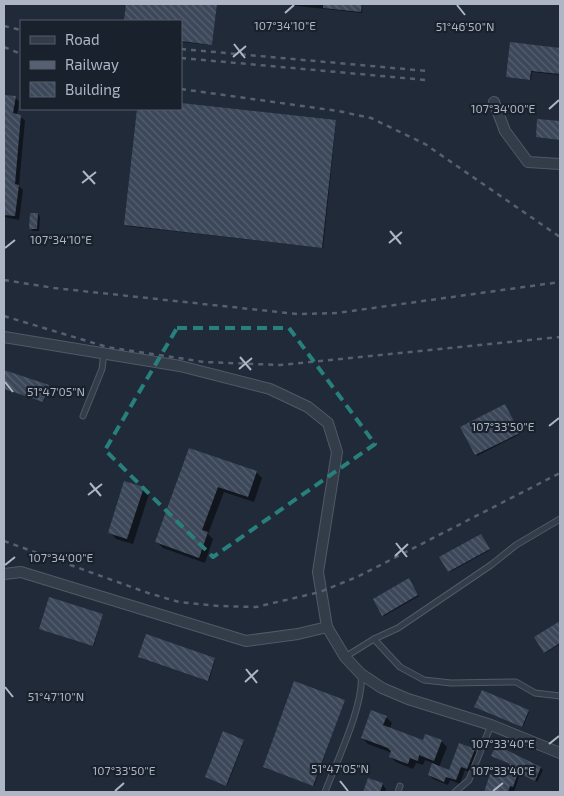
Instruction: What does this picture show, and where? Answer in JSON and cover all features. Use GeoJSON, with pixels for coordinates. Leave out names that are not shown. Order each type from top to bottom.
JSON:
{"type":"FeatureCollection","features":[{"type":"Feature","properties":{"kind":"street"},"geometry":{"type":"LineString","coordinates":[[494,102],[505,131],[528,162],[560,164]]}},
{"type":"Feature","properties":{"kind":"street"},"geometry":{"type":"LineString","coordinates":[[4,337],[180,366],[270,389],[308,407],[328,424],[337,452],[318,572],[327,627],[345,657],[361,674],[382,688],[408,699],[492,725],[560,753]]}},
{"type":"Feature","properties":{"kind":"street"},"geometry":{"type":"LineString","coordinates":[[4,574],[22,572],[246,641],[298,634],[327,627]]}},
{"type":"Feature","properties":{"kind":"lane"},"geometry":{"type":"LineString","coordinates":[[83,416],[102,369],[104,352]]}},
{"type":"Feature","properties":{"kind":"lane"},"geometry":{"type":"LineString","coordinates":[[345,657],[374,639],[398,628],[524,540],[560,519]]}},
{"type":"Feature","properties":{"kind":"lane"},"geometry":{"type":"LineString","coordinates":[[374,639],[400,666],[424,680],[451,683],[516,682],[535,693],[560,696]]}},
{"type":"Feature","properties":{"kind":"lane"},"geometry":{"type":"LineString","coordinates":[[325,792],[357,705],[363,684],[361,674]]}},
{"type":"Feature","properties":{"kind":"lane"},"geometry":{"type":"LineString","coordinates":[[455,792],[469,780],[492,725]]}},
{"type":"Feature","properties":{"kind":"lane"},"geometry":{"type":"LineString","coordinates":[[398,792],[400,786]]}},
{"type":"Feature","properties":{"kind":"highlighted area"},"geometry":{"type":"Polygon","coordinates":[[[177,328],[289,328],[375,444],[213,557],[105,450],[177,328]]]}},
{"type":"Feature","properties":{"kind":"building"},"geometry":{"type":"Polygon","coordinates":[[[126,4],[217,4],[212,45],[182,41],[182,20],[124,20],[126,4]]]}},
{"type":"Feature","properties":{"kind":"building"},"geometry":{"type":"Polygon","coordinates":[[[323,4],[362,4],[361,12],[323,8],[323,4]]]}},
{"type":"Feature","properties":{"kind":"building"},"geometry":{"type":"Polygon","coordinates":[[[510,42],[560,48],[560,74],[531,71],[530,80],[506,77],[510,42]]]}},
{"type":"Feature","properties":{"kind":"building"},"geometry":{"type":"Polygon","coordinates":[[[4,95],[16,96],[13,113],[21,115],[15,184],[19,185],[15,216],[4,215],[4,95]]]}},
{"type":"Feature","properties":{"kind":"building"},"geometry":{"type":"Polygon","coordinates":[[[182,103],[336,120],[322,248],[124,225],[137,110],[182,110],[182,103]]]}},
{"type":"Feature","properties":{"kind":"building"},"geometry":{"type":"Polygon","coordinates":[[[537,119],[560,121],[560,140],[536,137],[537,119]]]}},
{"type":"Feature","properties":{"kind":"building"},"geometry":{"type":"Polygon","coordinates":[[[30,213],[38,213],[37,229],[29,229],[30,213]]]}},
{"type":"Feature","properties":{"kind":"building"},"geometry":{"type":"Polygon","coordinates":[[[4,370],[49,385],[43,402],[4,389],[4,370]]]}},
{"type":"Feature","properties":{"kind":"building"},"geometry":{"type":"Polygon","coordinates":[[[505,404],[520,433],[475,455],[460,427],[505,404]]]}},
{"type":"Feature","properties":{"kind":"building"},"geometry":{"type":"Polygon","coordinates":[[[189,448],[257,471],[248,497],[218,487],[202,530],[208,532],[199,558],[155,542],[189,448]]]}},
{"type":"Feature","properties":{"kind":"building"},"geometry":{"type":"Polygon","coordinates":[[[124,481],[144,487],[127,539],[108,533],[124,481]]]}},
{"type":"Feature","properties":{"kind":"building"},"geometry":{"type":"Polygon","coordinates":[[[481,534],[490,549],[448,572],[439,557],[481,534]]]}},
{"type":"Feature","properties":{"kind":"building"},"geometry":{"type":"Polygon","coordinates":[[[409,578],[418,595],[382,616],[373,599],[409,578]]]}},
{"type":"Feature","properties":{"kind":"building"},"geometry":{"type":"Polygon","coordinates":[[[49,597],[103,614],[93,646],[39,629],[49,597]]]}},
{"type":"Feature","properties":{"kind":"building"},"geometry":{"type":"Polygon","coordinates":[[[560,621],[560,643],[544,653],[534,637],[560,621]]]}},
{"type":"Feature","properties":{"kind":"building"},"geometry":{"type":"Polygon","coordinates":[[[146,634],[215,658],[208,681],[138,657],[146,634]]]}},
{"type":"Feature","properties":{"kind":"building"},"geometry":{"type":"Polygon","coordinates":[[[294,681],[345,700],[313,786],[263,767],[294,681]]]}},
{"type":"Feature","properties":{"kind":"building"},"geometry":{"type":"Polygon","coordinates":[[[482,690],[529,710],[522,727],[474,707],[482,690]]]}},
{"type":"Feature","properties":{"kind":"building"},"geometry":{"type":"Polygon","coordinates":[[[371,710],[387,716],[383,725],[423,740],[425,734],[442,740],[434,761],[419,755],[418,761],[410,758],[408,764],[389,757],[391,751],[388,748],[361,738],[371,710]]]}},
{"type":"Feature","properties":{"kind":"building"},"geometry":{"type":"Polygon","coordinates":[[[223,731],[244,740],[226,786],[205,777],[223,731]]]}},
{"type":"Feature","properties":{"kind":"building"},"geometry":{"type":"Polygon","coordinates":[[[459,743],[475,749],[467,769],[461,767],[456,780],[446,777],[444,782],[428,775],[432,763],[449,770],[459,743]]]}},
{"type":"Feature","properties":{"kind":"building"},"geometry":{"type":"Polygon","coordinates":[[[496,745],[541,767],[535,781],[518,773],[513,787],[510,786],[508,792],[484,792],[490,774],[495,776],[510,764],[491,756],[496,745]]]}},
{"type":"Feature","properties":{"kind":"building"},"geometry":{"type":"Polygon","coordinates":[[[368,778],[383,783],[380,792],[363,792],[368,778]]]}},
{"type":"Feature","properties":{"kind":"railway"},"geometry":{"type":"LineString","coordinates":[[4,26],[20,30]]}},
{"type":"Feature","properties":{"kind":"railway"},"geometry":{"type":"LineString","coordinates":[[4,47],[20,54]]}},
{"type":"Feature","properties":{"kind":"railway"},"geometry":{"type":"LineString","coordinates":[[182,49],[427,71]]}},
{"type":"Feature","properties":{"kind":"railway"},"geometry":{"type":"LineString","coordinates":[[182,58],[426,80]]}},
{"type":"Feature","properties":{"kind":"railway"},"geometry":{"type":"LineString","coordinates":[[182,89],[338,111],[371,118],[425,144],[560,237]]}},
{"type":"Feature","properties":{"kind":"railway"},"geometry":{"type":"LineString","coordinates":[[4,280],[54,288],[297,314],[337,313],[560,282]]}},
{"type":"Feature","properties":{"kind":"railway"},"geometry":{"type":"LineString","coordinates":[[4,316],[107,347],[204,362],[280,365],[560,337]]}},
{"type":"Feature","properties":{"kind":"railway"},"geometry":{"type":"LineString","coordinates":[[4,541],[148,593],[179,602],[256,607],[320,592],[359,576],[560,473]]}}]}
